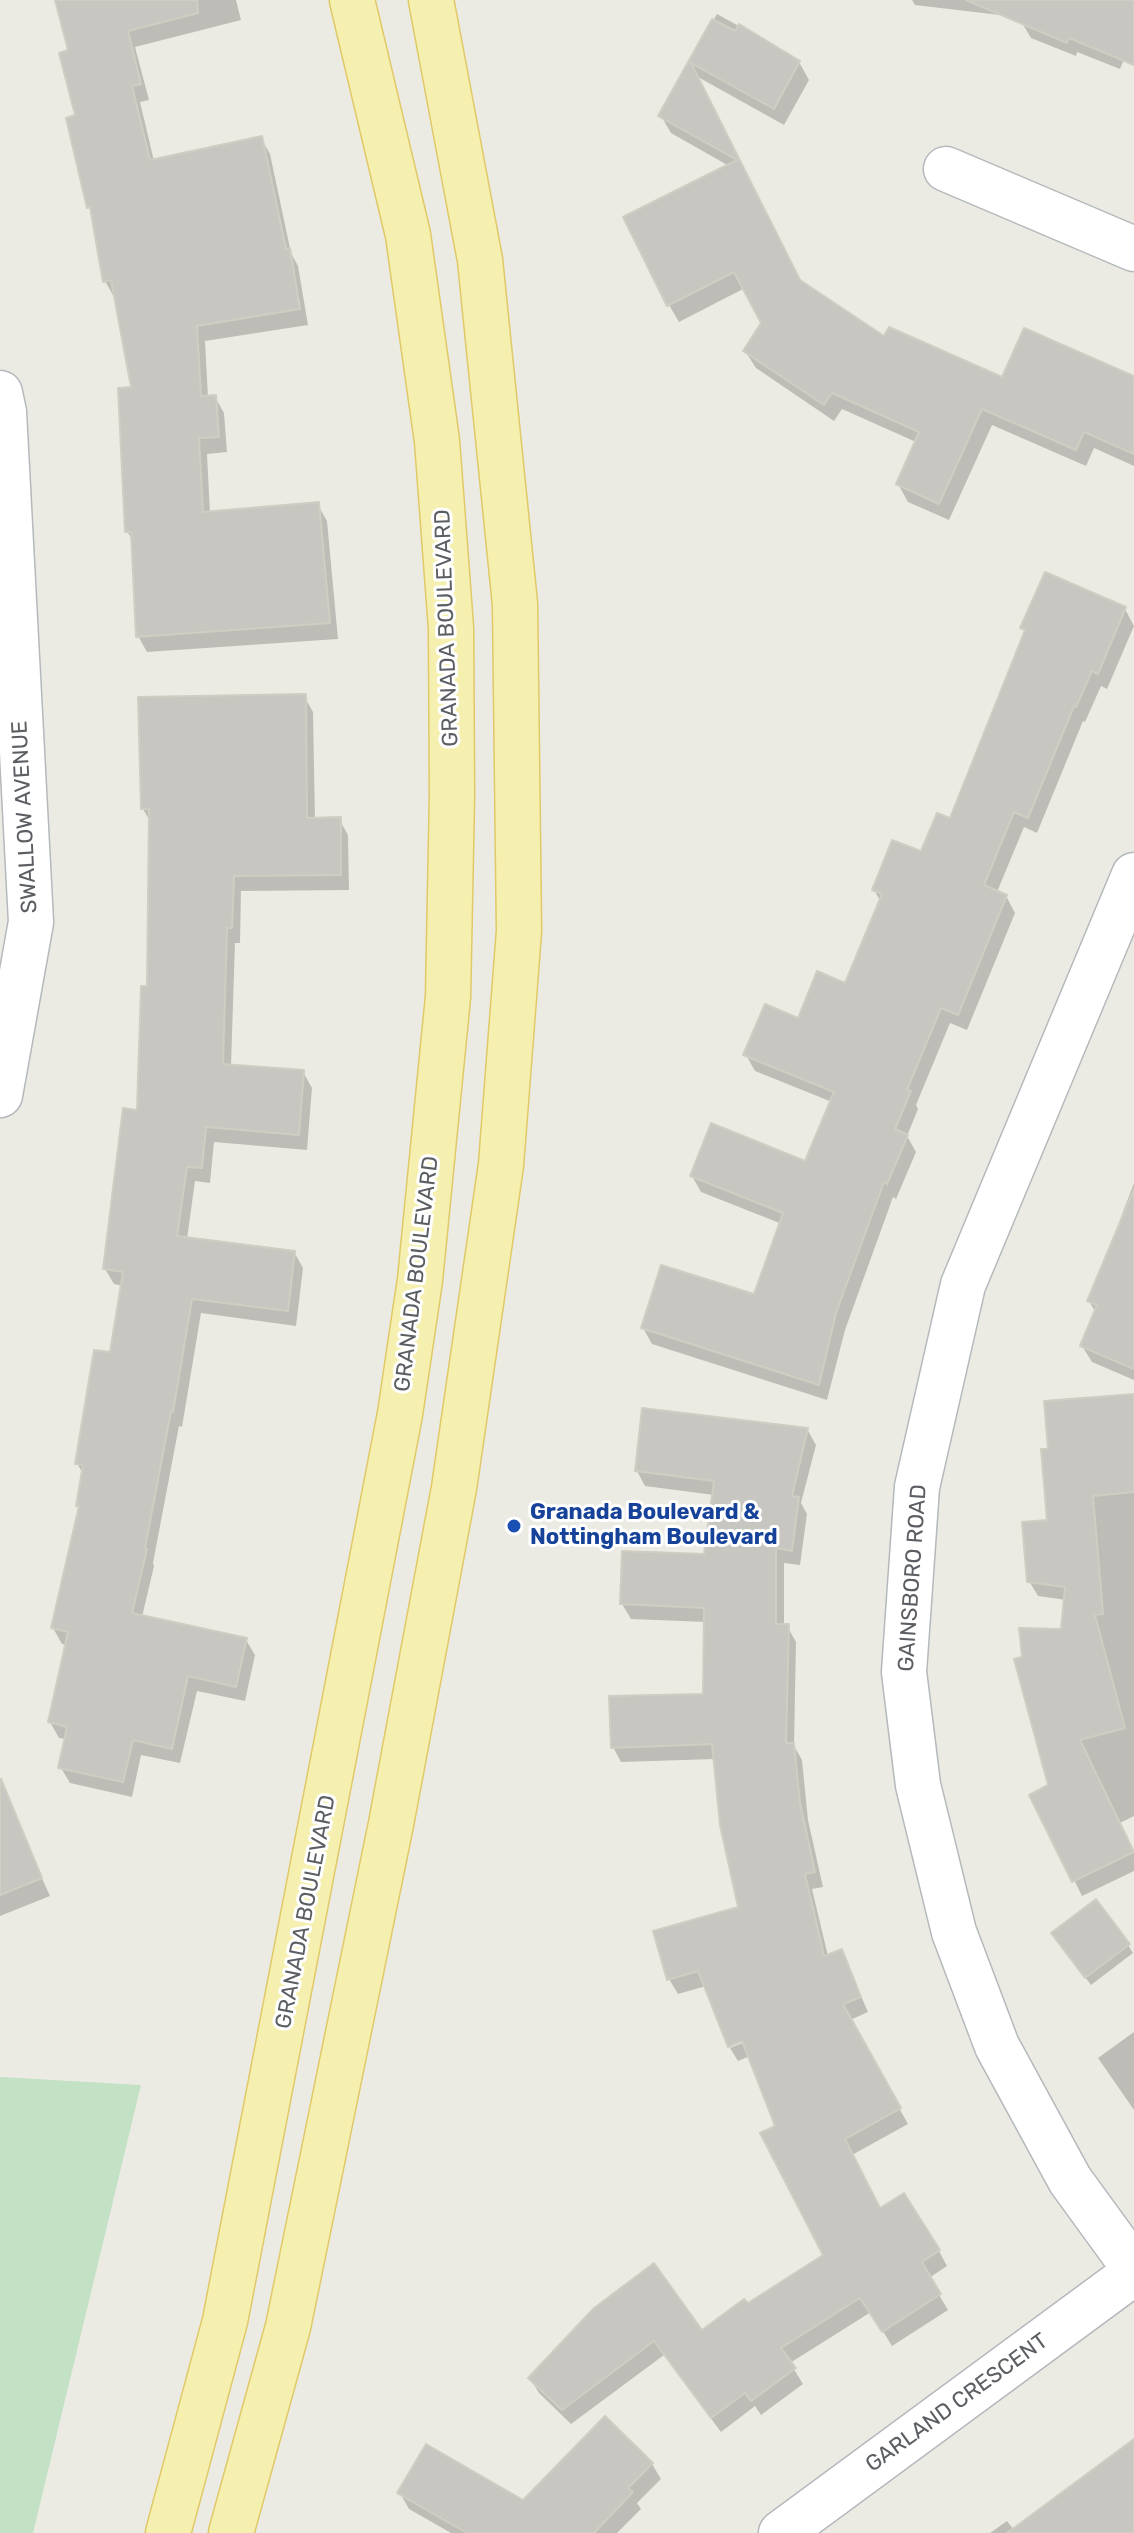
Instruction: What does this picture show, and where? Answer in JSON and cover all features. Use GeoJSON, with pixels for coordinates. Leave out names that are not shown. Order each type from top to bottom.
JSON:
{"type":"FeatureCollection","features":[{"type":"Feature","properties":{"kind":"main road","name":"GRANADA BOULEVARD"},"geometry":{"type":"LineString","coordinates":[[168,2533],[225,2321],[400,1414],[420,1280],[448,997],[451,628],[437,441],[408,235],[352,0]]}},
{"type":"Feature","properties":{"kind":"main road"},"geometry":{"type":"LineString","coordinates":[[231,2533],[288,2327],[391,1824],[454,1488],[501,1165],[519,931],[515,604],[480,260],[431,0]]}},
{"type":"Feature","properties":{"kind":"street"},"geometry":{"type":"LineString","coordinates":[[946,169],[1134,249]]}},
{"type":"Feature","properties":{"kind":"street","name":"SWALLOW AVENUE"},"geometry":{"type":"LineString","coordinates":[[0,393],[4,412],[31,922],[0,1095]]}},
{"type":"Feature","properties":{"kind":"street","name":"GAINSBORO ROAD"},"geometry":{"type":"LineString","coordinates":[[1134,875],[963,1285],[917,1487],[904,1672],[918,1785],[954,1932],[997,2046],[1070,2180],[1134,2270]]}},
{"type":"Feature","properties":{"kind":"street","name":"GARLAND CRESCENT"},"geometry":{"type":"LineString","coordinates":[[781,2533],[1134,2270]]}},
{"type":"Feature","properties":{"kind":"green space"},"geometry":{"type":"Polygon","coordinates":[[[0,2077],[141,2085],[33,2533],[0,2533],[0,2077]]]}},
{"type":"Feature","properties":{"kind":"building"},"geometry":{"type":"Polygon","coordinates":[[[55,0],[197,0],[198,13],[128,31],[141,84],[132,86],[150,160],[262,136],[286,249],[290,248],[300,309],[197,326],[201,396],[216,395],[219,437],[199,438],[203,512],[319,502],[330,623],[136,637],[131,532],[125,532],[118,388],[131,387],[111,280],[103,282],[90,207],[87,208],[66,118],[75,115],[59,53],[68,50],[55,0]]]}},
{"type":"Feature","properties":{"kind":"building"},"geometry":{"type":"Polygon","coordinates":[[[966,0],[1134,0],[1134,65],[1069,38],[1067,43],[966,0]]]}},
{"type":"Feature","properties":{"kind":"building"},"geometry":{"type":"Polygon","coordinates":[[[712,19],[735,31],[739,24],[800,61],[774,109],[691,63],[800,280],[884,336],[889,327],[1002,377],[1024,328],[1134,376],[1134,454],[1084,432],[1076,450],[982,409],[939,504],[896,484],[919,432],[832,393],[824,405],[743,351],[761,323],[734,272],[667,306],[623,217],[737,160],[658,116],[712,19]]]}},
{"type":"Feature","properties":{"kind":"building"},"geometry":{"type":"Polygon","coordinates":[[[1045,572],[1126,607],[1098,674],[1092,671],[1074,706],[1028,818],[1014,812],[984,885],[1007,895],[958,1015],[941,1008],[907,1090],[911,1091],[895,1129],[908,1135],[887,1184],[884,1182],[836,1313],[819,1385],[641,1328],[661,1265],[754,1294],[783,1213],[690,1176],[711,1123],[805,1161],[834,1092],[743,1055],[765,1004],[798,1018],[817,971],[845,983],[882,894],[872,890],[892,840],[921,851],[937,813],[950,818],[1025,630],[1020,628],[1045,572]]]}},
{"type":"Feature","properties":{"kind":"building"},"geometry":{"type":"Polygon","coordinates":[[[306,694],[307,818],[341,817],[341,875],[234,876],[232,928],[227,928],[223,1064],[304,1070],[299,1135],[206,1127],[202,1168],[187,1167],[177,1236],[295,1251],[288,1311],[192,1299],[147,1549],[132,1613],[247,1638],[236,1687],[188,1676],[172,1749],[133,1740],[123,1782],[58,1768],[67,1727],[48,1722],[68,1632],[51,1628],[79,1506],[76,1506],[83,1465],[75,1464],[94,1350],[110,1352],[123,1272],[103,1269],[123,1108],[137,1110],[141,986],[147,986],[149,809],[141,809],[138,697],[306,694]]]}},
{"type":"Feature","properties":{"kind":"building"},"geometry":{"type":"Polygon","coordinates":[[[1134,1189],[1134,1369],[1080,1346],[1097,1305],[1087,1301],[1134,1189]]]}},
{"type":"Feature","properties":{"kind":"building"},"geometry":{"type":"Polygon","coordinates":[[[1134,1394],[1134,1492],[1093,1496],[1103,1614],[1095,1615],[1125,1728],[1080,1740],[1134,1852],[1072,1882],[1029,1795],[1048,1785],[1014,1659],[1022,1657],[1019,1628],[1061,1629],[1065,1587],[1027,1582],[1022,1522],[1047,1520],[1041,1449],[1048,1449],[1044,1401],[1134,1394]]]}},
{"type":"Feature","properties":{"kind":"building"},"geometry":{"type":"Polygon","coordinates":[[[642,1408],[808,1428],[792,1496],[799,1497],[792,1551],[776,1548],[776,1624],[789,1624],[786,1743],[794,1743],[800,1803],[815,1872],[805,1874],[824,1956],[842,1949],[861,1997],[843,2004],[901,2108],[845,2139],[880,2208],[904,2193],[940,2250],[922,2262],[941,2294],[882,2332],[860,2298],[781,2348],[796,2368],[751,2401],[745,2393],[711,2418],[654,2341],[562,2410],[528,2378],[594,2308],[654,2263],[702,2330],[744,2299],[748,2303],[823,2255],[760,2133],[775,2126],[742,2041],[728,2047],[698,1971],[667,1980],[653,1931],[738,1907],[720,1825],[712,1744],[611,1748],[609,1696],[703,1694],[704,1608],[620,1604],[622,1551],[704,1554],[714,1481],[635,1471],[642,1408]]]}},
{"type":"Feature","properties":{"kind":"building"},"geometry":{"type":"Polygon","coordinates":[[[0,1780],[42,1878],[0,1895],[0,1780]]]}},
{"type":"Feature","properties":{"kind":"building"},"geometry":{"type":"Polygon","coordinates":[[[1096,1899],[1130,1944],[1085,1978],[1051,1933],[1096,1899]]]}},
{"type":"Feature","properties":{"kind":"building"},"geometry":{"type":"Polygon","coordinates":[[[605,2416],[653,2463],[628,2488],[633,2492],[594,2533],[467,2533],[397,2493],[426,2444],[523,2500],[605,2416]]]}},
{"type":"Feature","properties":{"kind":"building"},"geometry":{"type":"Polygon","coordinates":[[[1134,2439],[1134,2533],[1007,2533],[1134,2439]]]}},
{"type":"Feature","properties":{"kind":"place","name":"Granada Boulevard & Nottingham Boulevard"},"geometry":{"type":"Point","coordinates":[514,1526]}}]}
